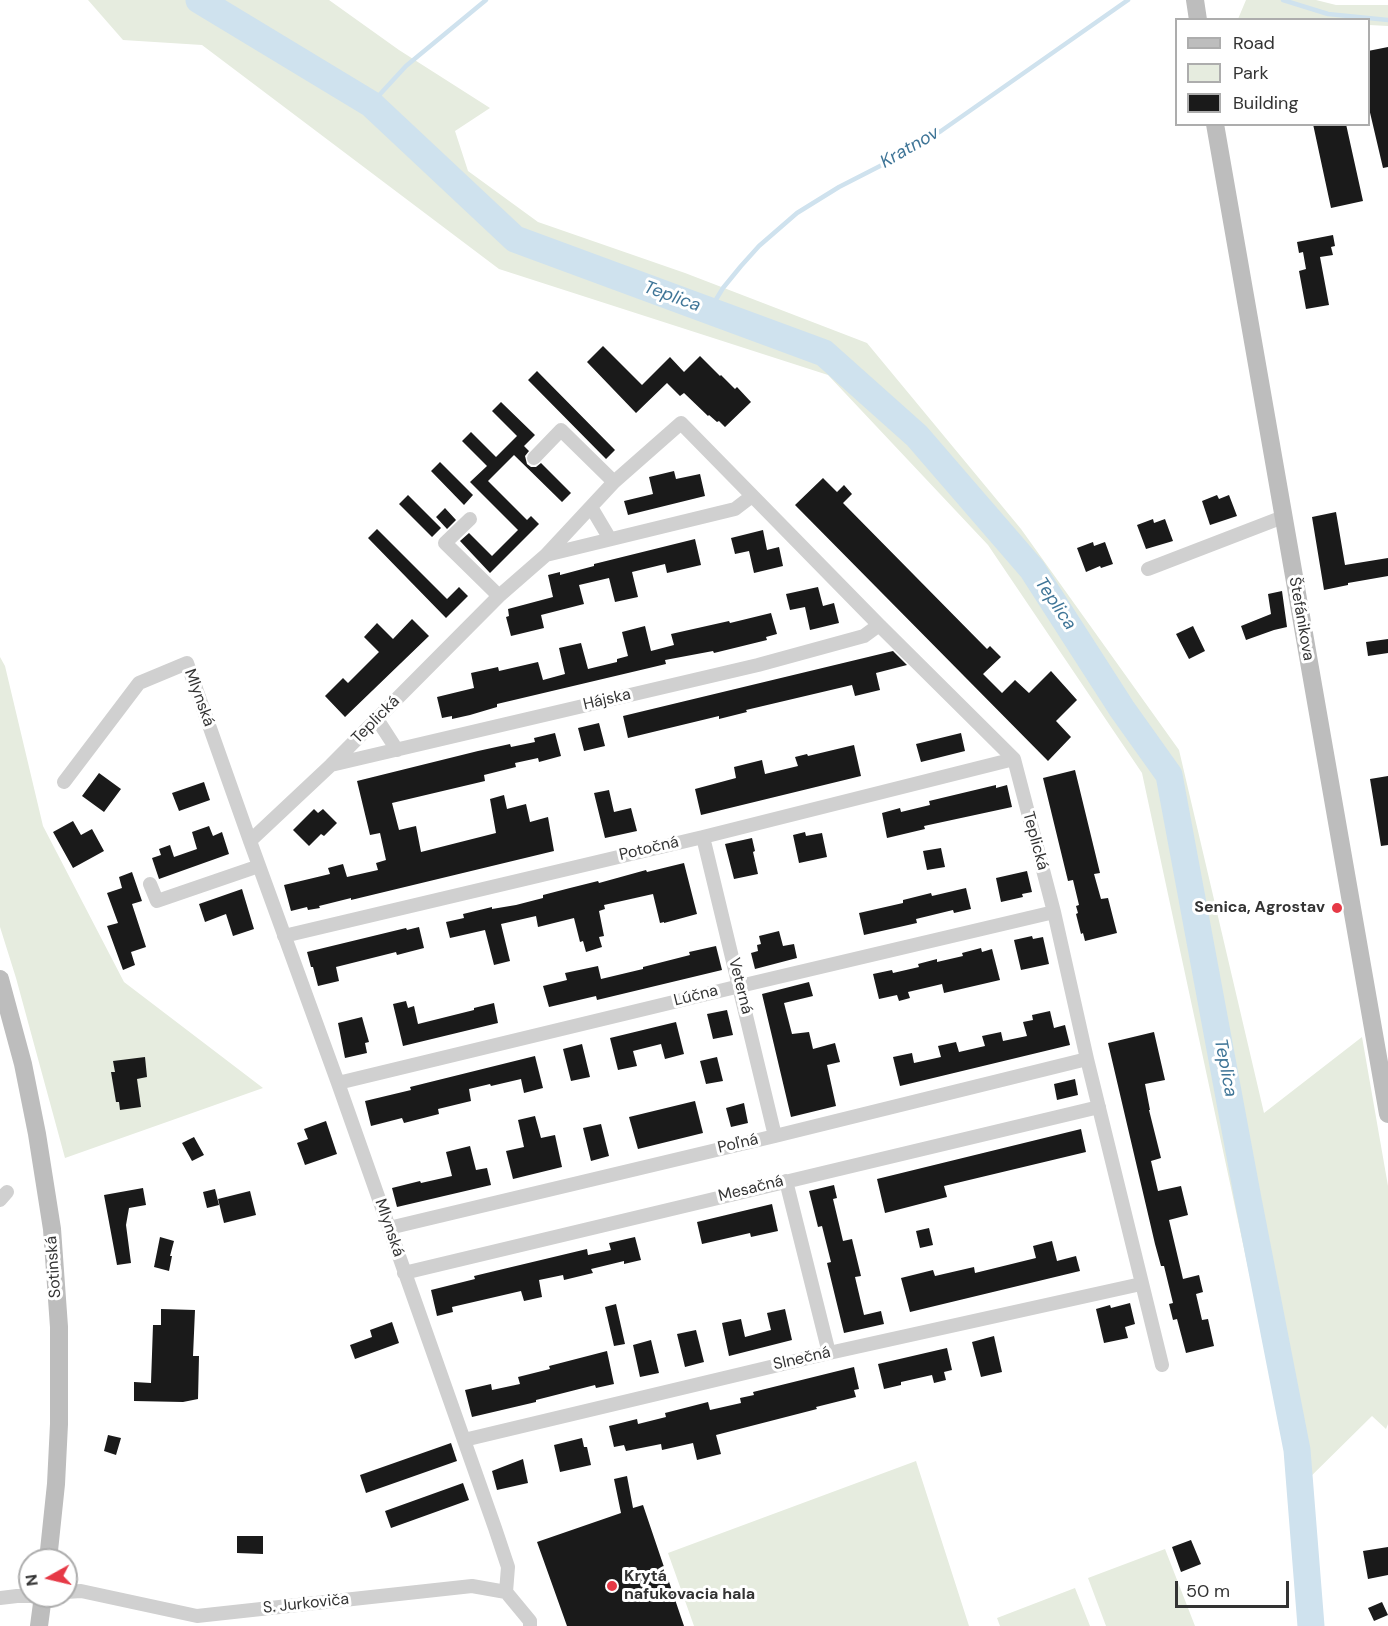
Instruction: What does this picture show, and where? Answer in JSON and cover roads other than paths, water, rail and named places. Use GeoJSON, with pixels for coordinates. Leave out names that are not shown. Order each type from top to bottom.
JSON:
{"type":"FeatureCollection","features":[{"type":"Feature","properties":{"kind":"street"},"geometry":{"type":"LineString","coordinates":[[1195,0],[1198,18]]}},
{"type":"Feature","properties":{"kind":"street","name":"Štefánikova"},"geometry":{"type":"LineString","coordinates":[[1215,126],[1388,1114]]}},
{"type":"Feature","properties":{"kind":"street","name":"Teplická"},"geometry":{"type":"LineString","coordinates":[[249,841],[331,765],[499,596],[546,555],[614,482],[681,423],[1014,759],[1054,912],[1087,1059],[1162,1365]]}},
{"type":"Feature","properties":{"kind":"street"},"geometry":{"type":"LineString","coordinates":[[534,458],[561,430],[614,482]]}},
{"type":"Feature","properties":{"kind":"street","name":"Teplická"},"geometry":{"type":"LineString","coordinates":[[546,555],[735,508],[752,496]]}},
{"type":"Feature","properties":{"kind":"street"},"geometry":{"type":"LineString","coordinates":[[591,507],[610,539]]}},
{"type":"Feature","properties":{"kind":"street"},"geometry":{"type":"LineString","coordinates":[[1148,569],[1283,517]]}},
{"type":"Feature","properties":{"kind":"street"},"geometry":{"type":"LineString","coordinates":[[470,519],[444,543],[499,596]]}},
{"type":"Feature","properties":{"kind":"street","name":"Hájska"},"geometry":{"type":"LineString","coordinates":[[331,765],[758,665],[864,636],[879,625]]}},
{"type":"Feature","properties":{"kind":"street","name":"Mlynská"},"geometry":{"type":"LineString","coordinates":[[64,782],[139,683],[187,663],[508,1567],[506,1592]]}},
{"type":"Feature","properties":{"kind":"street"},"geometry":{"type":"LineString","coordinates":[[377,719],[397,750]]}},
{"type":"Feature","properties":{"kind":"street","name":"Potočná"},"geometry":{"type":"LineString","coordinates":[[284,936],[703,837],[1014,759]]}},
{"type":"Feature","properties":{"kind":"street","name":"Veterná"},"geometry":{"type":"LineString","coordinates":[[703,837],[775,1136]]}},
{"type":"Feature","properties":{"kind":"street"},"geometry":{"type":"LineString","coordinates":[[150,884],[157,902],[259,866]]}},
{"type":"Feature","properties":{"kind":"street","name":"Lúčna"},"geometry":{"type":"LineString","coordinates":[[338,1083],[1054,912]]}},
{"type":"Feature","properties":{"kind":"street","name":"Sotinská"},"geometry":{"type":"LineString","coordinates":[[0,979],[23,1064],[52,1229],[59,1327],[59,1424],[49,1548]]}},
{"type":"Feature","properties":{"kind":"street","name":"Poľná"},"geometry":{"type":"LineString","coordinates":[[389,1228],[1087,1059]]}},
{"type":"Feature","properties":{"kind":"street","name":"Mesačná"},"geometry":{"type":"LineString","coordinates":[[404,1273],[1099,1107]]}},
{"type":"Feature","properties":{"kind":"street"},"geometry":{"type":"LineString","coordinates":[[786,1181],[829,1353]]}},
{"type":"Feature","properties":{"kind":"street","name":"Slnečná"},"geometry":{"type":"LineString","coordinates":[[464,1440],[829,1353],[1141,1284]]}},
{"type":"Feature","properties":{"kind":"street","name":"S. Jurkoviča"},"geometry":{"type":"LineString","coordinates":[[78,1592],[197,1616],[472,1586],[506,1592]]}},
{"type":"Feature","properties":{"kind":"street"},"geometry":{"type":"LineString","coordinates":[[506,1592],[530,1622],[530,1626]]}},
{"type":"Feature","properties":{"kind":"street"},"geometry":{"type":"LineString","coordinates":[[0,1598],[18,1596]]}},
{"type":"Feature","properties":{"kind":"street"},"geometry":{"type":"LineString","coordinates":[[39,1626],[41,1608]]}},
{"type":"Feature","properties":{"kind":"waterway","name":"Teplica"},"geometry":{"type":"LineString","coordinates":[[199,0],[371,104],[515,239],[824,353],[917,436],[1032,569],[1122,709],[1169,775],[1297,1450],[1311,1626]]}},
{"type":"Feature","properties":{"kind":"waterway"},"geometry":{"type":"LineString","coordinates":[[371,104],[406,66],[486,0]]}},
{"type":"Feature","properties":{"kind":"waterway","name":"Kratnov"},"geometry":{"type":"LineString","coordinates":[[709,311],[723,288],[741,266],[759,246],[797,213],[839,187],[941,131],[1128,0]]}},
{"type":"Feature","properties":{"kind":"waterway","name":"Kratnov"},"geometry":{"type":"LineString","coordinates":[[1283,0],[1328,14],[1368,18]]}},
{"type":"Feature","properties":{"kind":"waterway","name":"Kratnov"},"geometry":{"type":"LineString","coordinates":[[1370,18],[1388,20]]}},
{"type":"Feature","properties":{"kind":"place","name":"Senica, Agrostav"},"geometry":{"type":"Point","coordinates":[1337,908]}},
{"type":"Feature","properties":{"kind":"place","name":"Krytá nafukovacia hala"},"geometry":{"type":"Point","coordinates":[612,1586]}}]}
